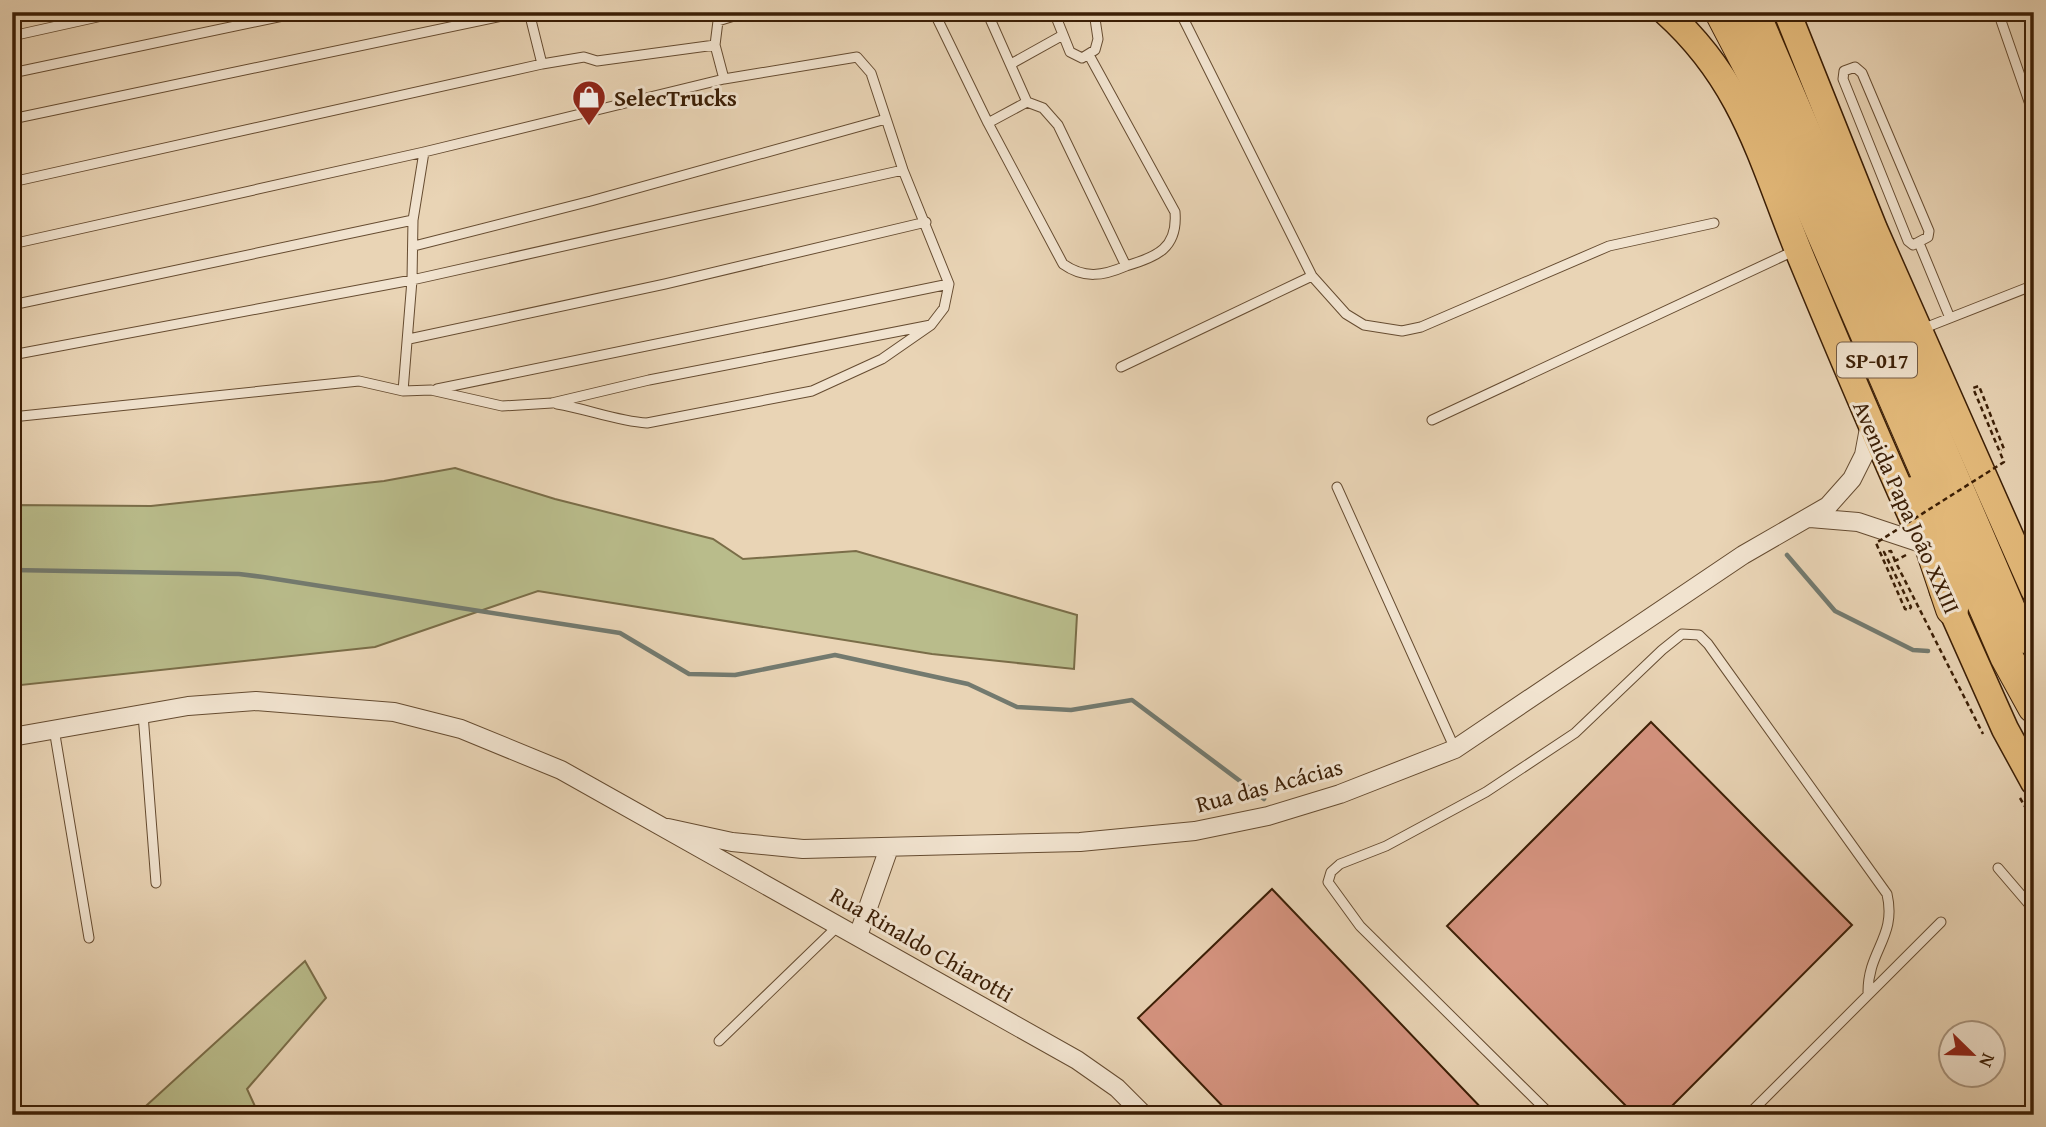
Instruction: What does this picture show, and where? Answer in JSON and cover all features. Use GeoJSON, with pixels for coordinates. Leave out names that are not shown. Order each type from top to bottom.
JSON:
{"type":"FeatureCollection","features":[{"type":"Feature","properties":{"kind":"highway","name":"Avenida Papa João XXIII"},"geometry":{"type":"LineString","coordinates":[[1721,12],[1757,80],[1984,608],[2034,707]]}},
{"type":"Feature","properties":{"kind":"highway","name":"SP-017"},"geometry":{"type":"LineString","coordinates":[[1753,12],[2034,664]]}},
{"type":"Feature","properties":{"kind":"highway"},"geometry":{"type":"LineString","coordinates":[[1862,325],[1879,401],[1926,527],[1952,609]]}},
{"type":"Feature","properties":{"kind":"main road","name":"Avenida Papa João XXIII"},"geometry":{"type":"LineString","coordinates":[[1666,12],[1686,31],[1727,80],[1749,123],[1870,423],[2005,729],[2024,785]]}},
{"type":"Feature","properties":{"kind":"main road"},"geometry":{"type":"LineString","coordinates":[[1787,12],[1917,331],[2034,590]]}},
{"type":"Feature","properties":{"kind":"street","name":"Rua das Acácias"},"geometry":{"type":"LineString","coordinates":[[668,828],[768,847],[889,848],[1080,842],[1195,831],[1268,816],[1340,794],[1455,749],[1743,555],[1828,506],[1852,479],[1864,455],[1870,423]]}},
{"type":"Feature","properties":{"kind":"street"},"geometry":{"type":"LineString","coordinates":[[1810,518],[1858,523],[1924,544]]}},
{"type":"Feature","properties":{"kind":"street","name":"Rua Rinaldo Chiarotti"},"geometry":{"type":"LineString","coordinates":[[12,737],[188,706],[256,701],[394,712],[461,729],[512,747],[561,769],[668,828],[1077,1060],[1117,1088],[1144,1115]]}},
{"type":"Feature","properties":{"kind":"street"},"geometry":{"type":"LineString","coordinates":[[858,936],[889,848]]}},
{"type":"Feature","properties":{"kind":"lane"},"geometry":{"type":"LineString","coordinates":[[12,36],[120,12]]}},
{"type":"Feature","properties":{"kind":"lane"},"geometry":{"type":"LineString","coordinates":[[12,73],[302,12]]}},
{"type":"Feature","properties":{"kind":"lane"},"geometry":{"type":"LineString","coordinates":[[12,119],[521,12]]}},
{"type":"Feature","properties":{"kind":"lane"},"geometry":{"type":"LineString","coordinates":[[528,12],[542,64]]}},
{"type":"Feature","properties":{"kind":"lane"},"geometry":{"type":"LineString","coordinates":[[724,79],[715,45],[717,16],[747,12]]}},
{"type":"Feature","properties":{"kind":"lane"},"geometry":{"type":"LineString","coordinates":[[934,12],[988,123],[1063,264],[1076,273],[1090,275],[1144,261],[1171,242],[1177,229],[1175,212],[1088,55]]}},
{"type":"Feature","properties":{"kind":"lane"},"geometry":{"type":"LineString","coordinates":[[986,12],[1027,102],[1043,108],[1058,124],[1126,266]]}},
{"type":"Feature","properties":{"kind":"lane"},"geometry":{"type":"LineString","coordinates":[[1054,12],[1070,52],[1082,58],[1095,50],[1098,39],[1094,12]]}},
{"type":"Feature","properties":{"kind":"lane"},"geometry":{"type":"LineString","coordinates":[[1180,12],[1312,276],[1346,314],[1364,325],[1402,331],[1421,327],[1609,246],[1714,223]]}},
{"type":"Feature","properties":{"kind":"lane"},"geometry":{"type":"LineString","coordinates":[[1998,12],[2034,116]]}},
{"type":"Feature","properties":{"kind":"lane"},"geometry":{"type":"LineString","coordinates":[[1012,65],[1063,35]]}},
{"type":"Feature","properties":{"kind":"lane"},"geometry":{"type":"LineString","coordinates":[[12,182],[542,64],[584,57],[597,61],[715,45]]}},
{"type":"Feature","properties":{"kind":"lane"},"geometry":{"type":"LineString","coordinates":[[12,244],[424,152],[724,79],[857,57],[871,73],[902,170],[926,222],[949,284],[944,308],[931,325],[882,359],[836,382],[812,391],[720,411],[647,423],[626,422],[586,408],[552,403]]}},
{"type":"Feature","properties":{"kind":"lane"},"geometry":{"type":"LineString","coordinates":[[1854,67],[1862,73],[1929,231],[1928,237],[1919,243],[1913,245],[1908,241],[1843,79],[1844,71],[1854,67]]}},
{"type":"Feature","properties":{"kind":"lane"},"geometry":{"type":"LineString","coordinates":[[988,123],[1027,102]]}},
{"type":"Feature","properties":{"kind":"lane"},"geometry":{"type":"LineString","coordinates":[[414,246],[886,118]]}},
{"type":"Feature","properties":{"kind":"lane"},"geometry":{"type":"LineString","coordinates":[[403,391],[414,246],[413,220],[424,152]]}},
{"type":"Feature","properties":{"kind":"lane"},"geometry":{"type":"LineString","coordinates":[[12,355],[412,280],[902,170]]}},
{"type":"Feature","properties":{"kind":"lane"},"geometry":{"type":"LineString","coordinates":[[12,305],[413,220]]}},
{"type":"Feature","properties":{"kind":"lane"},"geometry":{"type":"LineString","coordinates":[[408,339],[665,284],[926,222]]}},
{"type":"Feature","properties":{"kind":"lane"},"geometry":{"type":"LineString","coordinates":[[1919,243],[1950,318]]}},
{"type":"Feature","properties":{"kind":"lane"},"geometry":{"type":"LineString","coordinates":[[1432,420],[1798,249]]}},
{"type":"Feature","properties":{"kind":"lane"},"geometry":{"type":"LineString","coordinates":[[1121,367],[1312,276]]}},
{"type":"Feature","properties":{"kind":"lane"},"geometry":{"type":"LineString","coordinates":[[12,417],[333,382],[359,381],[403,391],[431,390],[949,284]]}},
{"type":"Feature","properties":{"kind":"lane"},"geometry":{"type":"LineString","coordinates":[[1917,331],[2034,285]]}},
{"type":"Feature","properties":{"kind":"lane"},"geometry":{"type":"LineString","coordinates":[[431,390],[502,406],[552,403],[649,380],[931,325]]}},
{"type":"Feature","properties":{"kind":"lane"},"geometry":{"type":"LineString","coordinates":[[1337,487],[1455,749]]}},
{"type":"Feature","properties":{"kind":"lane"},"geometry":{"type":"LineString","coordinates":[[1551,1115],[1360,926],[1328,882],[1331,872],[1340,864],[1386,846],[1486,792],[1575,733],[1682,634],[1699,635],[1708,644],[1887,894],[1890,924],[1870,965],[1868,992]]}},
{"type":"Feature","properties":{"kind":"lane"},"geometry":{"type":"LineString","coordinates":[[143,714],[156,883]]}},
{"type":"Feature","properties":{"kind":"lane"},"geometry":{"type":"LineString","coordinates":[[54,729],[89,938]]}},
{"type":"Feature","properties":{"kind":"lane"},"geometry":{"type":"LineString","coordinates":[[1998,868],[2034,910]]}},
{"type":"Feature","properties":{"kind":"lane"},"geometry":{"type":"LineString","coordinates":[[1748,1115],[1868,992],[1941,922]]}},
{"type":"Feature","properties":{"kind":"lane"},"geometry":{"type":"LineString","coordinates":[[719,1041],[839,925]]}},
{"type":"Feature","properties":{"kind":"path"},"geometry":{"type":"LineString","coordinates":[[1989,744],[1963,700],[1891,551],[1884,552],[1911,607],[1909,610],[1905,609],[1876,543],[2004,462],[1973,388],[1979,386],[2004,449],[2001,450]]}},
{"type":"Feature","properties":{"kind":"path"},"geometry":{"type":"LineString","coordinates":[[1895,561],[1924,544]]}},
{"type":"Feature","properties":{"kind":"path"},"geometry":{"type":"LineString","coordinates":[[2024,785],[2034,822]]}},
{"type":"Feature","properties":{"kind":"green space"},"geometry":{"type":"Polygon","coordinates":[[[455,468],[555,499],[713,539],[743,559],[856,551],[1077,615],[1074,669],[932,654],[538,591],[375,647],[12,686],[12,505],[151,506],[384,481],[455,468]]]}},
{"type":"Feature","properties":{"kind":"green space"},"geometry":{"type":"Polygon","coordinates":[[[305,961],[326,998],[247,1089],[259,1115],[136,1115],[305,961]]]}},
{"type":"Feature","properties":{"kind":"building"},"geometry":{"type":"Polygon","coordinates":[[[1651,722],[1852,925],[1663,1115],[1635,1115],[1447,926],[1651,722]]]}},
{"type":"Feature","properties":{"kind":"building"},"geometry":{"type":"Polygon","coordinates":[[[1272,889],[1488,1115],[1231,1115],[1138,1018],[1272,889]]]}},
{"type":"Feature","properties":{"kind":"waterway"},"geometry":{"type":"LineString","coordinates":[[1787,555],[1835,611],[1913,650],[1928,651]]}},
{"type":"Feature","properties":{"kind":"waterway"},"geometry":{"type":"LineString","coordinates":[[12,570],[239,574],[263,577],[620,633],[689,674],[735,675],[835,655],[968,684],[1017,707],[1071,710],[1132,700],[1264,799]]}},
{"type":"Feature","properties":{"kind":"place","name":"SelecTrucks"},"geometry":{"type":"Point","coordinates":[589,127]}}]}
